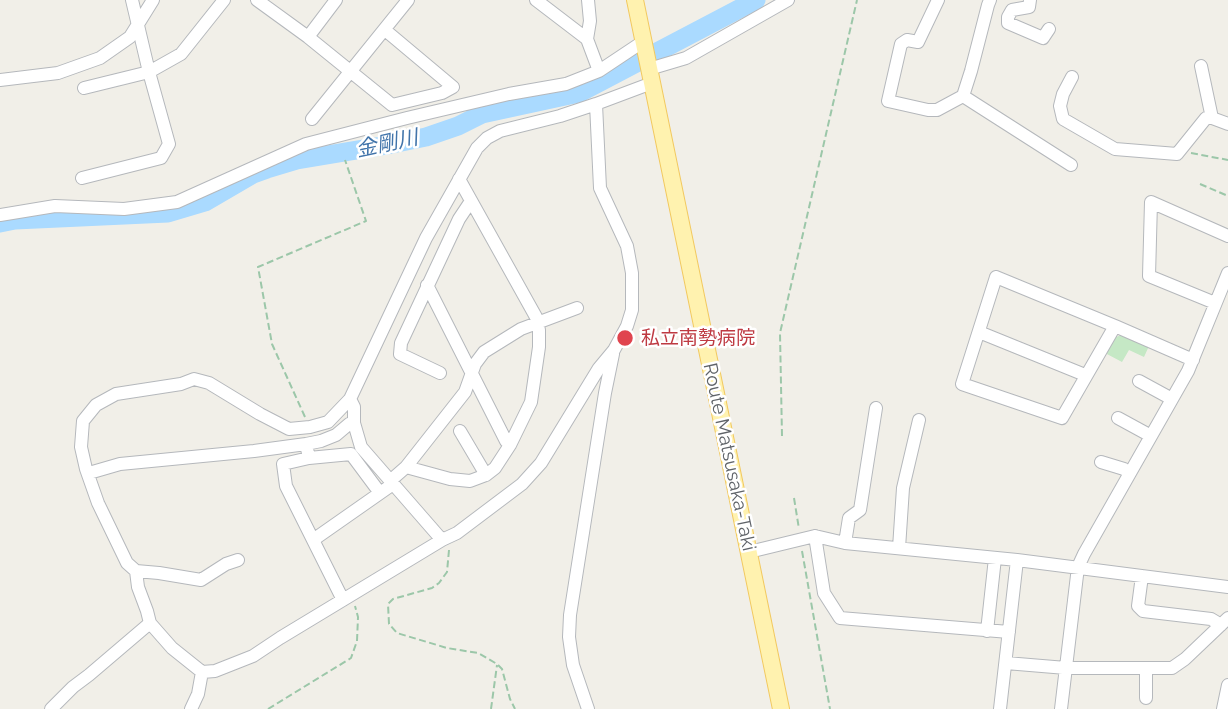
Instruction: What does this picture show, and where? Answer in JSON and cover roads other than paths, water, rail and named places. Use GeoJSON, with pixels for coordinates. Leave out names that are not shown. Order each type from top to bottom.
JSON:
{"type":"FeatureCollection","features":[{"type":"Feature","properties":{"kind":"main road","name":"Route Matsusaka-Taki"},"geometry":{"type":"LineString","coordinates":[[635,0],[781,709]]}},
{"type":"Feature","properties":{"kind":"street"},"geometry":{"type":"LineString","coordinates":[[82,178],[161,158],[169,144],[132,0]]}},
{"type":"Feature","properties":{"kind":"street"},"geometry":{"type":"LineString","coordinates":[[0,80],[58,73],[100,58],[130,37],[153,0]]}},
{"type":"Feature","properties":{"kind":"street"},"geometry":{"type":"LineString","coordinates":[[84,88],[149,72],[181,54],[224,0]]}},
{"type":"Feature","properties":{"kind":"street"},"geometry":{"type":"LineString","coordinates":[[257,0],[308,37],[392,106],[442,93],[453,87],[385,30]]}},
{"type":"Feature","properties":{"kind":"street"},"geometry":{"type":"LineString","coordinates":[[308,37],[336,0]]}},
{"type":"Feature","properties":{"kind":"street"},"geometry":{"type":"LineString","coordinates":[[312,119],[408,0]]}},
{"type":"Feature","properties":{"kind":"street"},"geometry":{"type":"LineString","coordinates":[[536,0],[587,39]]}},
{"type":"Feature","properties":{"kind":"street"},"geometry":{"type":"LineString","coordinates":[[588,0],[590,21],[587,39],[599,71]]}},
{"type":"Feature","properties":{"kind":"street"},"geometry":{"type":"LineString","coordinates":[[0,215],[55,206],[124,209],[177,202],[306,144],[509,94],[566,84],[599,71],[648,61],[686,58],[788,0]]}},
{"type":"Feature","properties":{"kind":"street"},"geometry":{"type":"LineString","coordinates":[[938,0],[918,42],[906,40],[901,44],[888,101],[937,110],[962,96],[990,0]]}},
{"type":"Feature","properties":{"kind":"street"},"geometry":{"type":"LineString","coordinates":[[1030,0],[1029,7],[1012,10],[1008,23],[1043,38],[1049,29]]}},
{"type":"Feature","properties":{"kind":"street"},"geometry":{"type":"LineString","coordinates":[[238,560],[226,564],[201,580],[136,571],[127,563],[98,503],[81,447],[83,421],[96,405],[116,394],[181,384],[194,379],[209,383],[289,429],[328,422],[349,399],[426,238],[477,148],[500,131],[596,104],[648,61]]}},
{"type":"Feature","properties":{"kind":"street"},"geometry":{"type":"LineString","coordinates":[[1202,66],[1212,118]]}},
{"type":"Feature","properties":{"kind":"street"},"geometry":{"type":"LineString","coordinates":[[1072,77],[1060,106],[1063,119],[1115,149],[1177,154],[1206,118],[1228,124]]}},
{"type":"Feature","properties":{"kind":"street"},"geometry":{"type":"LineString","coordinates":[[962,96],[1071,164]]}},
{"type":"Feature","properties":{"kind":"street"},"geometry":{"type":"LineString","coordinates":[[136,571],[138,587],[150,623],[172,648],[202,672],[215,671],[253,656],[457,533],[522,485],[541,463],[599,368],[614,350],[632,310],[632,273],[627,246],[600,188],[596,104]]}},
{"type":"Feature","properties":{"kind":"street"},"geometry":{"type":"LineString","coordinates":[[407,467],[450,479],[470,481],[486,475],[495,468],[510,445],[531,402],[539,346],[536,317],[458,179]]}},
{"type":"Feature","properties":{"kind":"street"},"geometry":{"type":"LineString","coordinates":[[440,373],[400,354],[401,343],[458,219],[471,201]]}},
{"type":"Feature","properties":{"kind":"street"},"geometry":{"type":"LineString","coordinates":[[1215,303],[1149,275],[1151,202],[1228,236]]}},
{"type":"Feature","properties":{"kind":"street"},"geometry":{"type":"LineString","coordinates":[[1062,709],[1078,567],[1193,360],[1228,273]]}},
{"type":"Feature","properties":{"kind":"street"},"geometry":{"type":"LineString","coordinates":[[1115,326],[1062,418],[962,384],[996,276],[1115,326],[1193,360]]}},
{"type":"Feature","properties":{"kind":"street"},"geometry":{"type":"LineString","coordinates":[[427,285],[510,445]]}},
{"type":"Feature","properties":{"kind":"street"},"geometry":{"type":"LineString","coordinates":[[313,540],[380,493],[407,467],[465,392],[475,364],[484,352],[521,329],[576,308]]}},
{"type":"Feature","properties":{"kind":"street"},"geometry":{"type":"LineString","coordinates":[[979,332],[1086,375]]}},
{"type":"Feature","properties":{"kind":"street"},"geometry":{"type":"LineString","coordinates":[[588,709],[573,665],[569,637],[570,615],[614,350]]}},
{"type":"Feature","properties":{"kind":"street"},"geometry":{"type":"LineString","coordinates":[[1139,381],[1172,398]]}},
{"type":"Feature","properties":{"kind":"street"},"geometry":{"type":"LineString","coordinates":[[349,399],[354,407],[354,423],[361,447],[442,540]]}},
{"type":"Feature","properties":{"kind":"street"},"geometry":{"type":"LineString","coordinates":[[845,543],[849,518],[860,510],[876,408]]}},
{"type":"Feature","properties":{"kind":"street"},"geometry":{"type":"LineString","coordinates":[[1118,418],[1151,436]]}},
{"type":"Feature","properties":{"kind":"street"},"geometry":{"type":"LineString","coordinates":[[899,548],[903,488],[919,420]]}},
{"type":"Feature","properties":{"kind":"street"},"geometry":{"type":"LineString","coordinates":[[89,473],[120,464],[306,444],[336,435],[354,423]]}},
{"type":"Feature","properties":{"kind":"street"},"geometry":{"type":"LineString","coordinates":[[460,431],[486,475]]}},
{"type":"Feature","properties":{"kind":"street"},"geometry":{"type":"LineString","coordinates":[[306,444],[309,458]]}},
{"type":"Feature","properties":{"kind":"street"},"geometry":{"type":"LineString","coordinates":[[347,597],[313,540],[286,486],[283,464],[309,458],[351,454],[380,493]]}},
{"type":"Feature","properties":{"kind":"street"},"geometry":{"type":"LineString","coordinates":[[1101,462],[1124,469],[1129,474]]}},
{"type":"Feature","properties":{"kind":"street"},"geometry":{"type":"LineString","coordinates":[[815,536],[824,593],[840,618],[1009,632]]}},
{"type":"Feature","properties":{"kind":"street"},"geometry":{"type":"LineString","coordinates":[[749,552],[815,536],[845,543],[1078,567],[1228,587]]}},
{"type":"Feature","properties":{"kind":"street"},"geometry":{"type":"LineString","coordinates":[[988,631],[995,558]]}},
{"type":"Feature","properties":{"kind":"street"},"geometry":{"type":"LineString","coordinates":[[1000,709],[1017,560]]}},
{"type":"Feature","properties":{"kind":"street"},"geometry":{"type":"LineString","coordinates":[[1142,576],[1138,606],[1143,611],[1225,622]]}},
{"type":"Feature","properties":{"kind":"street"},"geometry":{"type":"LineString","coordinates":[[1006,663],[1066,668],[1172,668],[1225,622]]}},
{"type":"Feature","properties":{"kind":"street"},"geometry":{"type":"LineString","coordinates":[[51,709],[150,623]]}},
{"type":"Feature","properties":{"kind":"street"},"geometry":{"type":"LineString","coordinates":[[1146,668],[1146,698]]}},
{"type":"Feature","properties":{"kind":"street"},"geometry":{"type":"LineString","coordinates":[[191,709],[198,694],[202,672]]}},
{"type":"Feature","properties":{"kind":"street"},"geometry":{"type":"LineString","coordinates":[[1223,709],[1228,685]]}},
{"type":"Feature","properties":{"kind":"waterway","name":"金剛川"},"geometry":{"type":"LineString","coordinates":[[0,223],[15,220],[168,213],[205,202],[253,174],[297,160],[426,137],[482,114],[579,93],[756,0]]}},
{"type":"Feature","properties":{"kind":"place","name":"私立南勢病院"},"geometry":{"type":"Point","coordinates":[625,338]}}]}
